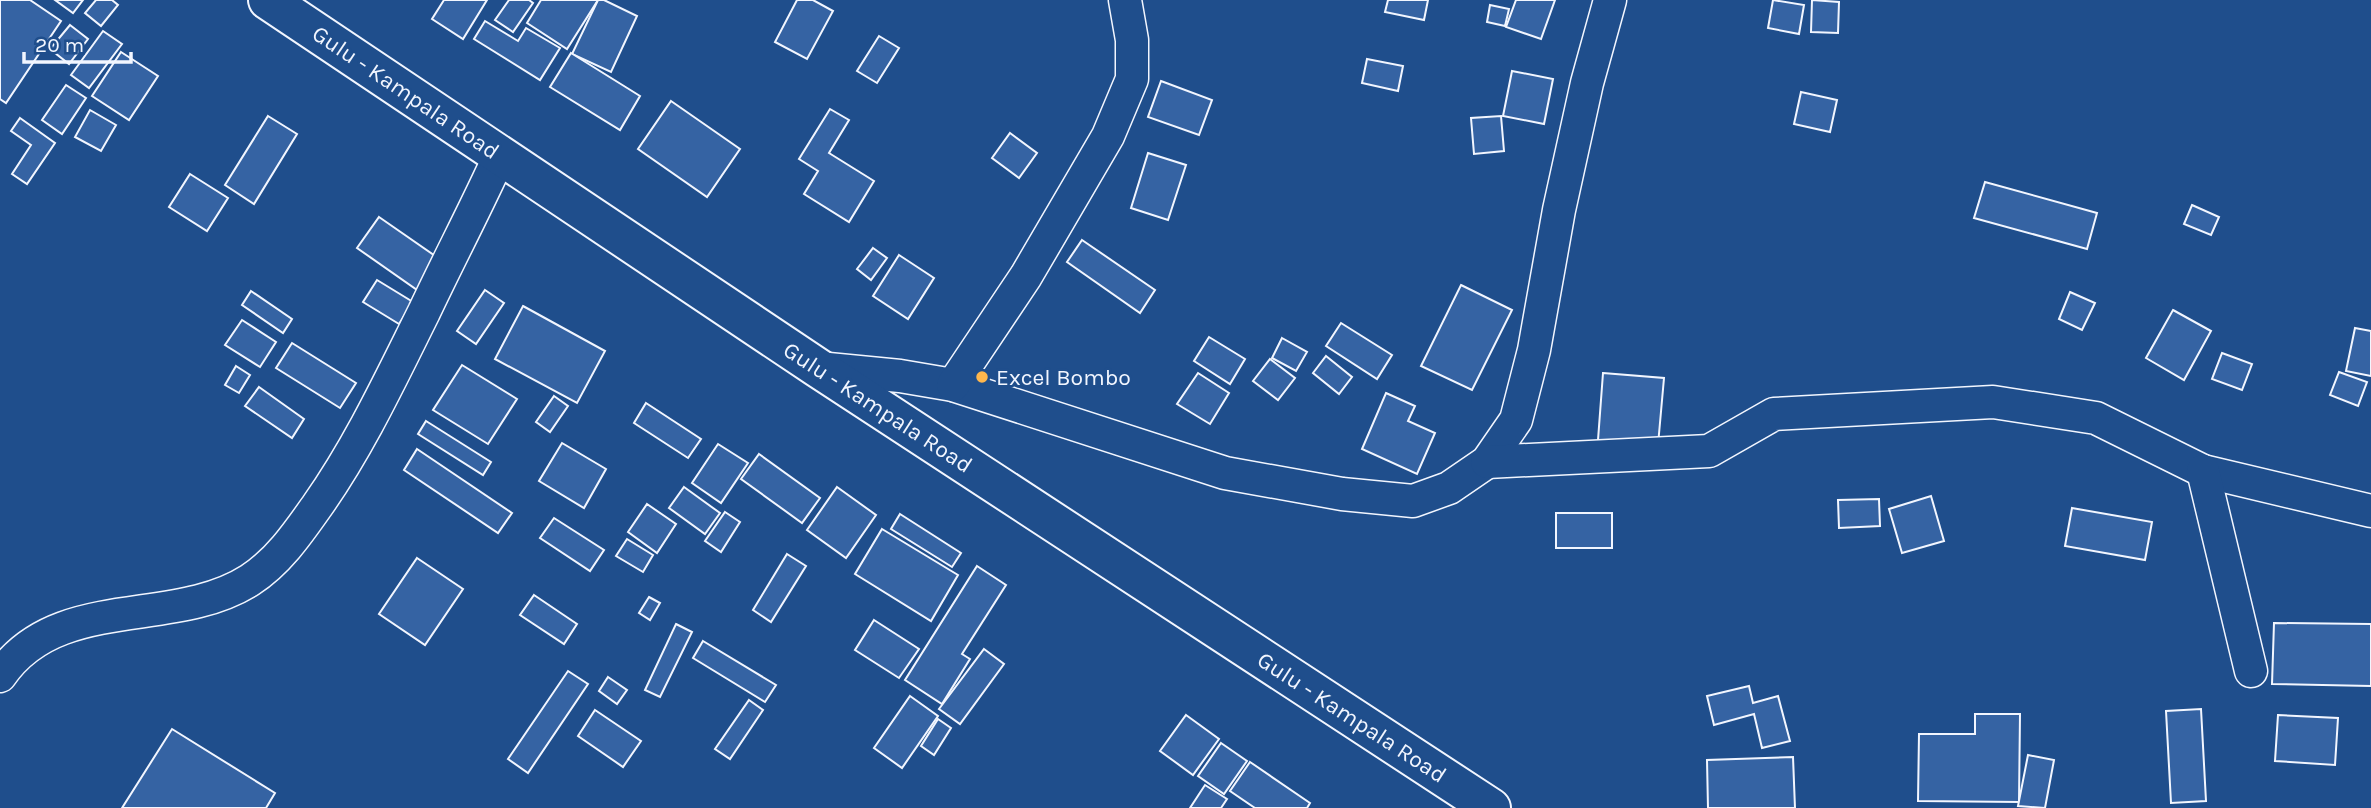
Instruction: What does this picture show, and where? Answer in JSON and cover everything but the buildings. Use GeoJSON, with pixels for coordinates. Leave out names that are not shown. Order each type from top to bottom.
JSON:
{"type":"FeatureCollection","features":[{"type":"Feature","properties":{"kind":"main road","name":"Gulu - Kampala Road"},"geometry":{"type":"LineString","coordinates":[[268,0],[818,368],[1491,808]]}},
{"type":"Feature","properties":{"kind":"street"},"geometry":{"type":"LineString","coordinates":[[953,385],[1026,276],[1108,136],[1132,79],[1132,40],[1125,0]]}},
{"type":"Feature","properties":{"kind":"street"},"geometry":{"type":"LineString","coordinates":[[818,368],[900,376],[953,385],[1225,473],[1342,494],[1413,501],[1450,488],[1487,462],[1516,420],[1534,350],[1561,198],[1609,0]]}},
{"type":"Feature","properties":{"kind":"street"},"geometry":{"type":"LineString","coordinates":[[0,676],[11,659],[55,630],[104,617],[209,599],[250,580],[293,540],[338,477],[379,404],[500,155]]}},
{"type":"Feature","properties":{"kind":"street"},"geometry":{"type":"LineString","coordinates":[[1487,462],[1709,451],[1774,414],[1993,402],[2096,418],[2203,471],[2371,511]]}},
{"type":"Feature","properties":{"kind":"street"},"geometry":{"type":"LineString","coordinates":[[2203,471],[2251,671]]}},
{"type":"Feature","properties":{"kind":"place","name":"Excel Bombo"},"geometry":{"type":"Point","coordinates":[982,377]}}]}
